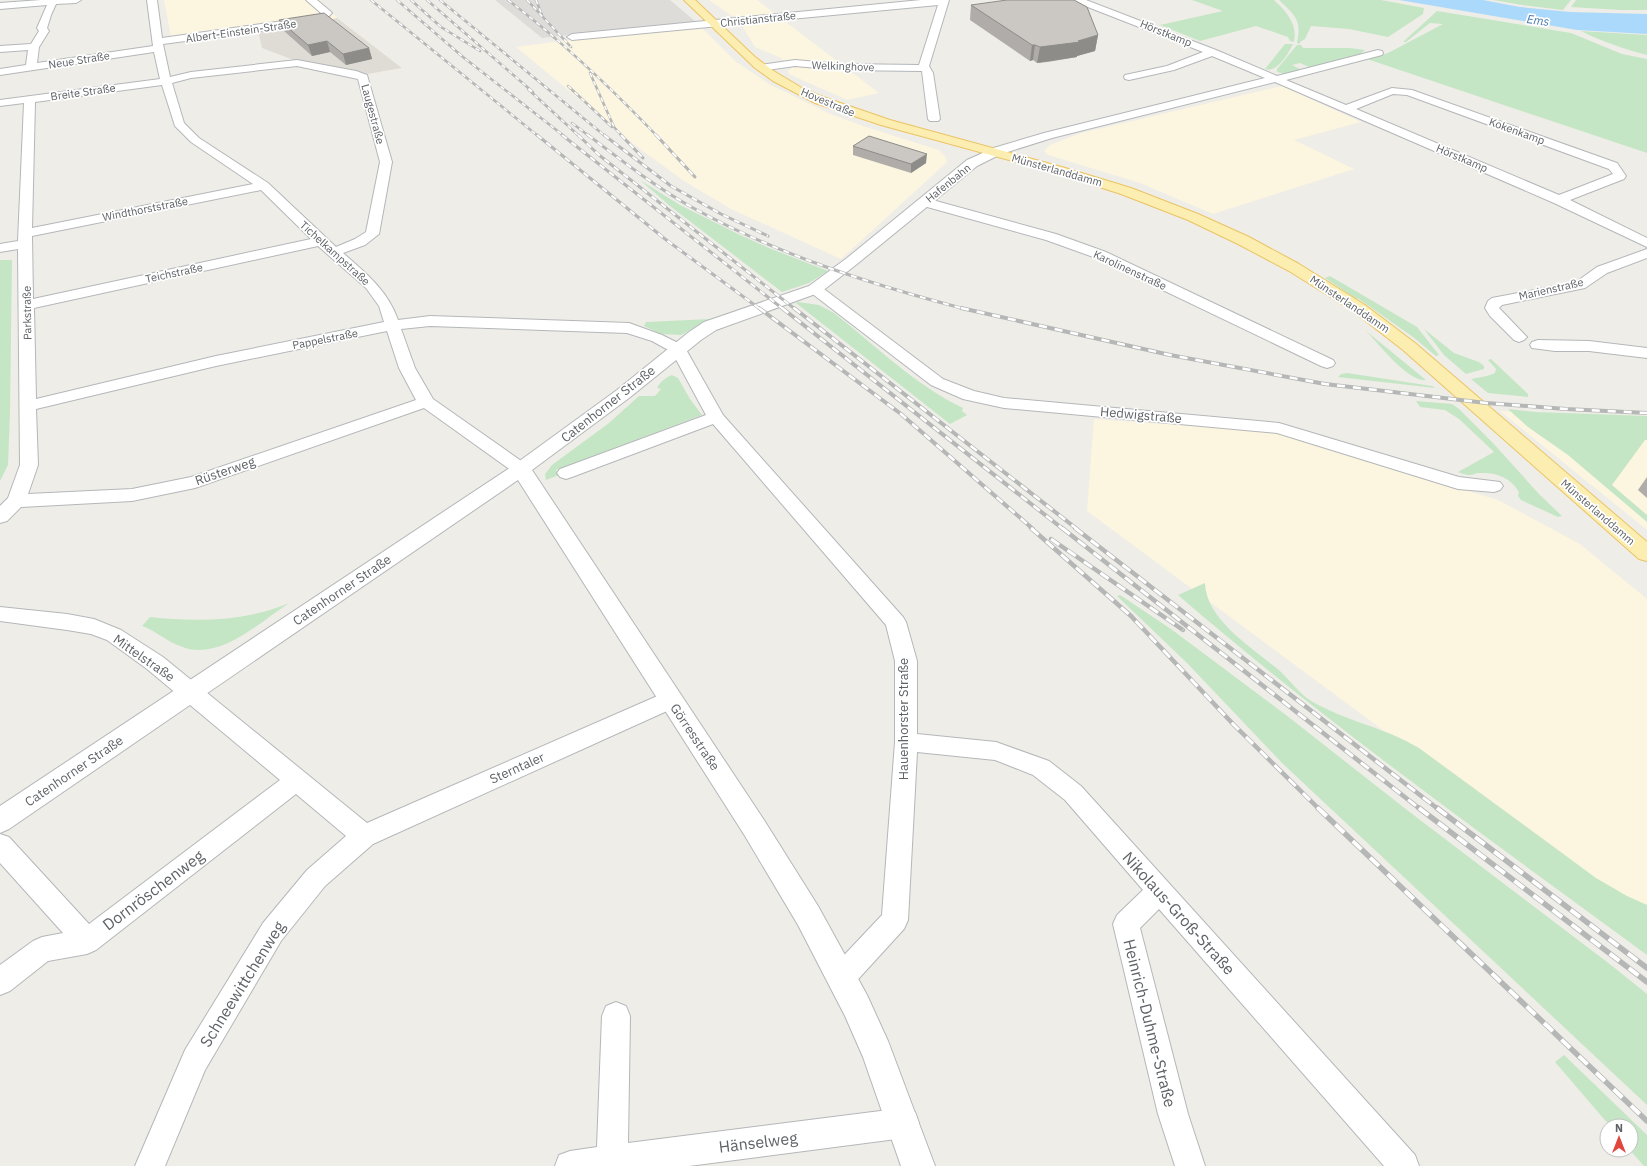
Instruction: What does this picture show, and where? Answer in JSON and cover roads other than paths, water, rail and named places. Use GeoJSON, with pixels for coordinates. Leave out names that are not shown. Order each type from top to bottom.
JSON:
{"type":"FeatureCollection","features":[{"type":"Feature","properties":{"kind":"main road","name":"Hovestraße"},"geometry":{"type":"LineString","coordinates":[[689,0],[715,23],[750,60],[780,80],[833,106],[873,119],[994,152]]}},
{"type":"Feature","properties":{"kind":"main road","name":"Münsterlanddamm"},"geometry":{"type":"LineString","coordinates":[[994,152],[1076,175],[1153,200],[1226,231],[1275,256],[1318,281],[1357,306],[1396,335],[1647,554]]}},
{"type":"Feature","properties":{"kind":"street"},"geometry":{"type":"LineString","coordinates":[[0,6],[76,0]]}},
{"type":"Feature","properties":{"kind":"street","name":"Tichelkampstraße"},"geometry":{"type":"LineString","coordinates":[[152,0],[158,48],[179,124],[195,140],[264,186],[321,241],[371,285],[386,306],[406,368],[426,402],[521,469]]}},
{"type":"Feature","properties":{"kind":"street","name":"Albert-Einstein-Straße"},"geometry":{"type":"LineString","coordinates":[[158,48],[322,18],[327,13],[311,0]]}},
{"type":"Feature","properties":{"kind":"street"},"geometry":{"type":"LineString","coordinates":[[867,0],[878,7]]}},
{"type":"Feature","properties":{"kind":"street","name":"Hörstkamp"},"geometry":{"type":"LineString","coordinates":[[1078,0],[1212,52],[1346,109],[1559,200],[1647,243]]}},
{"type":"Feature","properties":{"kind":"street"},"geometry":{"type":"LineString","coordinates":[[934,119],[928,73],[924,68],[944,1]]}},
{"type":"Feature","properties":{"kind":"street","name":"Christianstraße"},"geometry":{"type":"LineString","coordinates":[[572,37],[944,1]]}},
{"type":"Feature","properties":{"kind":"street"},"geometry":{"type":"LineString","coordinates":[[31,67],[34,47],[44,31],[42,28],[46,15],[54,2]]}},
{"type":"Feature","properties":{"kind":"street"},"geometry":{"type":"LineString","coordinates":[[0,50],[34,47]]}},
{"type":"Feature","properties":{"kind":"street"},"geometry":{"type":"LineString","coordinates":[[102,90],[134,80],[148,68],[158,48]]}},
{"type":"Feature","properties":{"kind":"street","name":"Neue Straße"},"geometry":{"type":"LineString","coordinates":[[0,72],[158,48]]}},
{"type":"Feature","properties":{"kind":"street"},"geometry":{"type":"LineString","coordinates":[[1129,77],[1170,68],[1212,52]]}},
{"type":"Feature","properties":{"kind":"street"},"geometry":{"type":"LineString","coordinates":[[1275,79],[1378,52]]}},
{"type":"Feature","properties":{"kind":"street","name":"Welkinghove"},"geometry":{"type":"LineString","coordinates":[[761,68],[795,63],[840,67],[924,68]]}},
{"type":"Feature","properties":{"kind":"street","name":"Laugestraße"},"geometry":{"type":"LineString","coordinates":[[166,81],[191,75],[297,64],[356,74],[363,77],[386,162],[372,234],[360,242],[334,252]]}},
{"type":"Feature","properties":{"kind":"street","name":"Hafenbahn"},"geometry":{"type":"LineString","coordinates":[[678,350],[710,326],[815,289],[852,261],[972,163],[994,152],[1048,135],[1275,79]]}},
{"type":"Feature","properties":{"kind":"street","name":"Breite Straße"},"geometry":{"type":"LineString","coordinates":[[0,103],[166,81]]}},
{"type":"Feature","properties":{"kind":"street","name":"Kokenkamp"},"geometry":{"type":"LineString","coordinates":[[1346,109],[1392,91],[1408,92],[1613,166],[1620,176],[1559,200]]}},
{"type":"Feature","properties":{"kind":"street","name":"Parkstraße"},"geometry":{"type":"LineString","coordinates":[[0,517],[16,501],[29,465],[25,238],[30,99]]}},
{"type":"Feature","properties":{"kind":"street","name":"Windthorststraße"},"geometry":{"type":"LineString","coordinates":[[0,248],[25,238],[264,186]]}},
{"type":"Feature","properties":{"kind":"street","name":"Karolinenstraße"},"geometry":{"type":"LineString","coordinates":[[925,202],[1051,237],[1101,255],[1327,363]]}},
{"type":"Feature","properties":{"kind":"street","name":"Teichstraße"},"geometry":{"type":"LineString","coordinates":[[27,305],[321,241]]}},
{"type":"Feature","properties":{"kind":"street","name":"Marienstraße"},"geometry":{"type":"LineString","coordinates":[[1647,253],[1602,270],[1580,285],[1497,301],[1493,304],[1492,308],[1495,313],[1519,337],[1531,339],[1538,345],[1589,346],[1647,353]]}},
{"type":"Feature","properties":{"kind":"street","name":"Hedwigstraße"},"geometry":{"type":"LineString","coordinates":[[815,289],[936,382],[969,395],[1004,403],[1280,428],[1458,483],[1494,486]]}},
{"type":"Feature","properties":{"kind":"street","name":"Pappelstraße"},"geometry":{"type":"LineString","coordinates":[[28,406],[216,361],[393,325],[430,321],[629,328],[657,338],[678,350]]}},
{"type":"Feature","properties":{"kind":"street","name":"Hauenhorster Straße"},"geometry":{"type":"LineString","coordinates":[[678,350],[716,417],[896,622],[906,661],[906,742],[896,920],[841,978]]}},
{"type":"Feature","properties":{"kind":"street","name":"Catenhorner Straße"},"geometry":{"type":"LineString","coordinates":[[0,821],[521,469],[622,394],[678,350]]}},
{"type":"Feature","properties":{"kind":"street","name":"Rüsterweg"},"geometry":{"type":"LineString","coordinates":[[16,501],[132,495],[195,482],[426,402]]}},
{"type":"Feature","properties":{"kind":"street"},"geometry":{"type":"LineString","coordinates":[[566,473],[716,417]]}},
{"type":"Feature","properties":{"kind":"street","name":"Görresstraße"},"geometry":{"type":"LineString","coordinates":[[521,469],[670,700],[736,798],[810,920],[858,1011],[904,1123]]}},
{"type":"Feature","properties":{"kind":"street","name":"Mittelstraße"},"geometry":{"type":"LineString","coordinates":[[0,614],[67,622],[94,627],[114,635],[155,663],[190,692]]}},
{"type":"Feature","properties":{"kind":"street"},"geometry":{"type":"LineString","coordinates":[[190,692],[364,836]]}},
{"type":"Feature","properties":{"kind":"street","name":"Sterntaler"},"geometry":{"type":"LineString","coordinates":[[364,836],[670,700]]}},
{"type":"Feature","properties":{"kind":"street","name":"Nikolaus-Groß-Straße"},"geometry":{"type":"LineString","coordinates":[[906,742],[996,751],[1041,768],[1073,793],[1404,1166]]}},
{"type":"Feature","properties":{"kind":"street","name":"Dornröschenweg"},"geometry":{"type":"LineString","coordinates":[[0,982],[42,950],[87,941],[297,780]]}},
{"type":"Feature","properties":{"kind":"street","name":"Schneewittchenweg"},"geometry":{"type":"LineString","coordinates":[[150,1166],[194,1060],[272,932],[316,878],[364,836]]}},
{"type":"Feature","properties":{"kind":"street"},"geometry":{"type":"LineString","coordinates":[[0,845],[87,941]]}},
{"type":"Feature","properties":{"kind":"street","name":"Heinrich-Duhme-Straße"},"geometry":{"type":"LineString","coordinates":[[1160,891],[1126,924],[1173,1114],[1190,1166]]}},
{"type":"Feature","properties":{"kind":"street"},"geometry":{"type":"LineString","coordinates":[[612,1164],[616,1016]]}},
{"type":"Feature","properties":{"kind":"street"},"geometry":{"type":"LineString","coordinates":[[904,1123],[918,1166]]}},
{"type":"Feature","properties":{"kind":"street","name":"Hänselweg"},"geometry":{"type":"LineString","coordinates":[[570,1166],[612,1164],[904,1123]]}},
{"type":"Feature","properties":{"kind":"water","name":"Ems"},"geometry":{"type":"Polygon","coordinates":[[[1399,0],[1483,0],[1520,7],[1570,12],[1647,14],[1647,34],[1577,30],[1399,0]]]}},
{"type":"Feature","properties":{"kind":"railway"},"geometry":{"type":"LineString","coordinates":[[371,0],[538,136]]}},
{"type":"Feature","properties":{"kind":"railway"},"geometry":{"type":"LineString","coordinates":[[397,0],[463,57],[564,136]]}},
{"type":"Feature","properties":{"kind":"railway"},"geometry":{"type":"LineString","coordinates":[[411,0],[441,27],[480,51]]}},
{"type":"Feature","properties":{"kind":"railway"},"geometry":{"type":"LineString","coordinates":[[427,0],[533,92]]}},
{"type":"Feature","properties":{"kind":"railway"},"geometry":{"type":"LineString","coordinates":[[440,0],[605,136]]}},
{"type":"Feature","properties":{"kind":"railway"},"geometry":{"type":"LineString","coordinates":[[508,0],[585,65],[656,135]]}},
{"type":"Feature","properties":{"kind":"railway"},"geometry":{"type":"LineString","coordinates":[[527,0],[571,47]]}},
{"type":"Feature","properties":{"kind":"railway"},"geometry":{"type":"LineString","coordinates":[[536,0],[542,15]]}},
{"type":"Feature","properties":{"kind":"railway"},"geometry":{"type":"LineString","coordinates":[[590,73],[614,127],[622,136]]}},
{"type":"Feature","properties":{"kind":"railway"},"geometry":{"type":"LineString","coordinates":[[568,86],[612,127]]}},
{"type":"Feature","properties":{"kind":"railway"},"geometry":{"type":"LineString","coordinates":[[528,89],[579,136]]}},
{"type":"Feature","properties":{"kind":"railway"},"geometry":{"type":"LineString","coordinates":[[572,123],[589,136]]}},
{"type":"Feature","properties":{"kind":"railway"},"geometry":{"type":"LineString","coordinates":[[537,135],[665,239],[760,309]]}},
{"type":"Feature","properties":{"kind":"railway"},"geometry":{"type":"LineString","coordinates":[[562,135],[783,309]]}},
{"type":"Feature","properties":{"kind":"railway"},"geometry":{"type":"LineString","coordinates":[[578,135],[599,155],[795,309]]}},
{"type":"Feature","properties":{"kind":"railway"},"geometry":{"type":"LineString","coordinates":[[588,135],[640,174],[667,192],[727,226],[793,255],[861,279],[962,308]]}},
{"type":"Feature","properties":{"kind":"railway"},"geometry":{"type":"LineString","coordinates":[[604,135],[671,186],[721,214],[768,236]]}},
{"type":"Feature","properties":{"kind":"railway"},"geometry":{"type":"LineString","coordinates":[[621,135],[643,158]]}},
{"type":"Feature","properties":{"kind":"railway"},"geometry":{"type":"LineString","coordinates":[[656,135],[695,177]]}},
{"type":"Feature","properties":{"kind":"railway"},"geometry":{"type":"LineString","coordinates":[[759,308],[901,414],[1033,529]]}},
{"type":"Feature","properties":{"kind":"railway"},"geometry":{"type":"LineString","coordinates":[[782,308],[1063,529]]}},
{"type":"Feature","properties":{"kind":"railway"},"geometry":{"type":"LineString","coordinates":[[794,308],[1077,529]]}},
{"type":"Feature","properties":{"kind":"railway"},"geometry":{"type":"LineString","coordinates":[[962,308],[1170,355],[1325,384],[1486,403],[1647,413]]}},
{"type":"Feature","properties":{"kind":"railway"},"geometry":{"type":"LineString","coordinates":[[1031,528],[1131,616],[1234,725],[1319,809]]}},
{"type":"Feature","properties":{"kind":"railway"},"geometry":{"type":"LineString","coordinates":[[1062,528],[1420,809]]}},
{"type":"Feature","properties":{"kind":"railway"},"geometry":{"type":"LineString","coordinates":[[1075,528],[1438,809]]}},
{"type":"Feature","properties":{"kind":"railway"},"geometry":{"type":"LineString","coordinates":[[1051,539],[1183,630]]}},
{"type":"Feature","properties":{"kind":"railway"},"geometry":{"type":"LineString","coordinates":[[1318,808],[1647,1121]]}},
{"type":"Feature","properties":{"kind":"railway"},"geometry":{"type":"LineString","coordinates":[[1419,808],[1647,982]]}},
{"type":"Feature","properties":{"kind":"railway"},"geometry":{"type":"LineString","coordinates":[[1437,808],[1647,968]]}}]}
